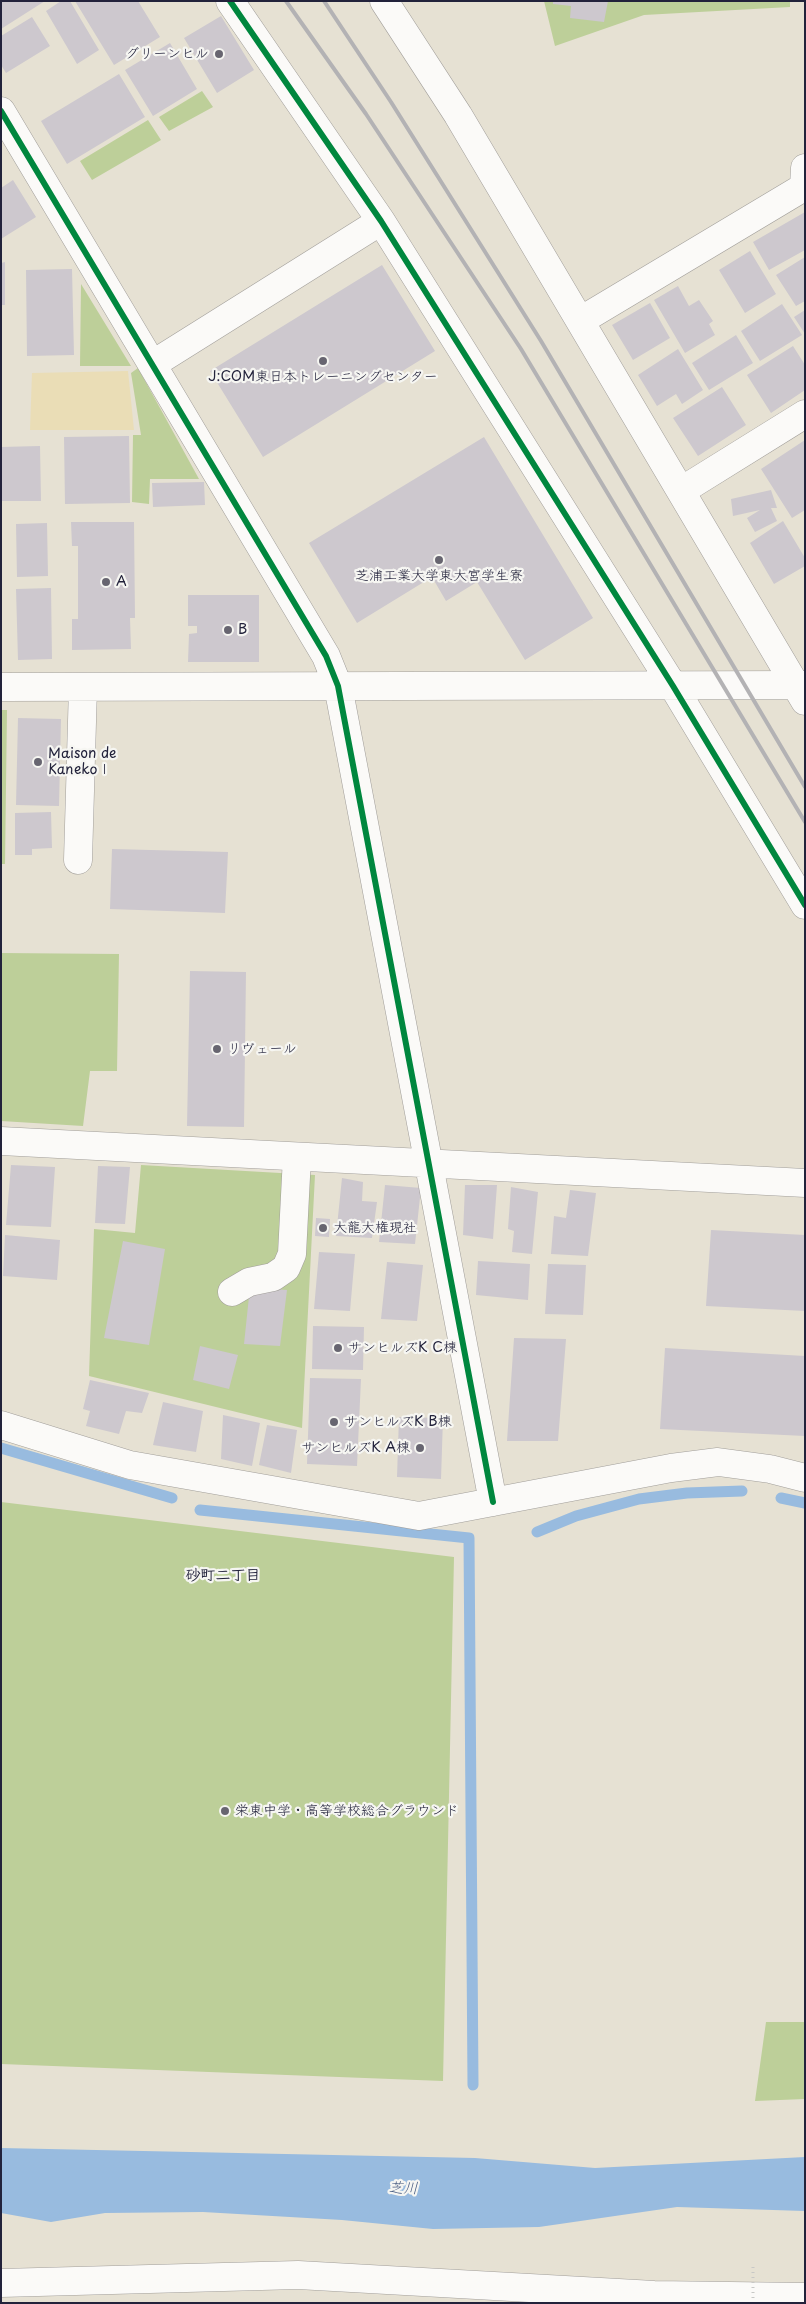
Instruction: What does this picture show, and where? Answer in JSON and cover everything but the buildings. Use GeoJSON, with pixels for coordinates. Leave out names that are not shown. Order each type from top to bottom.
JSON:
{"type":"FeatureCollection","features":[{"type":"Feature","properties":{"kind":"street"},"geometry":{"type":"LineString","coordinates":[[230,1],[381,221],[673,686],[805,905]]}},
{"type":"Feature","properties":{"kind":"street"},"geometry":{"type":"LineString","coordinates":[[384,1],[458,115],[681,492],[802,690]]}},
{"type":"Feature","properties":{"kind":"street"},"geometry":{"type":"LineString","coordinates":[[1,111],[326,656],[338,686],[493,1502]]}},
{"type":"Feature","properties":{"kind":"street"},"geometry":{"type":"LineString","coordinates":[[580,321],[804,181]]}},
{"type":"Feature","properties":{"kind":"street"},"geometry":{"type":"LineString","coordinates":[[153,364],[381,221]]}},
{"type":"Feature","properties":{"kind":"street"},"geometry":{"type":"LineString","coordinates":[[681,492],[805,414]]}},
{"type":"Feature","properties":{"kind":"street"},"geometry":{"type":"LineString","coordinates":[[1,687],[673,686],[802,690]]}},
{"type":"Feature","properties":{"kind":"street"},"geometry":{"type":"LineString","coordinates":[[78,860],[83,687]]}},
{"type":"Feature","properties":{"kind":"street"},"geometry":{"type":"LineString","coordinates":[[1,1141],[805,1183]]}},
{"type":"Feature","properties":{"kind":"street"},"geometry":{"type":"LineString","coordinates":[[232,1292],[249,1282],[273,1276],[286,1268],[292,1254],[297,1156]]}},
{"type":"Feature","properties":{"kind":"street"},"geometry":{"type":"LineString","coordinates":[[1,1425],[130,1466],[419,1516],[671,1468],[718,1462],[770,1469],[805,1478]]}},
{"type":"Feature","properties":{"kind":"street"},"geometry":{"type":"LineString","coordinates":[[1,2283],[298,2275],[654,2296],[805,2297]]}},
{"type":"Feature","properties":{"kind":"path"},"geometry":{"type":"LineString","coordinates":[[753,2267],[753,2303]]}},
{"type":"Feature","properties":{"kind":"green space"},"geometry":{"type":"Polygon","coordinates":[[[544,1],[790,1],[790,7],[644,15],[555,46],[544,1]]]}},
{"type":"Feature","properties":{"kind":"green space"},"geometry":{"type":"Polygon","coordinates":[[[202,91],[213,107],[169,131],[159,117],[202,91]]]}},
{"type":"Feature","properties":{"kind":"green space"},"geometry":{"type":"Polygon","coordinates":[[[148,120],[161,140],[92,180],[80,161],[148,120]]]}},
{"type":"Feature","properties":{"kind":"green space"},"geometry":{"type":"Polygon","coordinates":[[[81,284],[131,366],[80,366],[81,284]]]}},
{"type":"Feature","properties":{"kind":"green space"},"geometry":{"type":"Polygon","coordinates":[[[138,368],[199,479],[150,479],[149,504],[132,502],[133,435],[141,435],[131,373],[138,368]]]}},
{"type":"Feature","properties":{"kind":"green space"},"geometry":{"type":"Polygon","coordinates":[[[1,710],[7,710],[5,864],[1,864],[1,710]]]}},
{"type":"Feature","properties":{"kind":"green space"},"geometry":{"type":"Polygon","coordinates":[[[1,953],[119,954],[117,1071],[90,1071],[83,1126],[1,1121],[1,953]]]}},
{"type":"Feature","properties":{"kind":"green space"},"geometry":{"type":"Polygon","coordinates":[[[141,1165],[315,1175],[302,1428],[89,1376],[94,1229],[135,1233],[141,1165]]]}},
{"type":"Feature","properties":{"kind":"green space","name":"栄東中学・高等学校総合グラウンド"},"geometry":{"type":"Polygon","coordinates":[[[1,1502],[454,1557],[443,2081],[1,2064],[1,1502]]]}},
{"type":"Feature","properties":{"kind":"green space"},"geometry":{"type":"Polygon","coordinates":[[[766,2022],[805,2022],[805,2099],[755,2101],[766,2022]]]}},
{"type":"Feature","properties":{"kind":"sand"},"geometry":{"type":"Polygon","coordinates":[[[128,371],[134,430],[30,430],[32,373],[128,371]]]}},
{"type":"Feature","properties":{"kind":"water","name":"芝川"},"geometry":{"type":"Polygon","coordinates":[[[1,2148],[475,2158],[595,2168],[805,2157],[805,2211],[677,2207],[539,2227],[433,2229],[342,2220],[203,2212],[105,2213],[51,2222],[1,2213],[1,2148]]]}},
{"type":"Feature","properties":{"kind":"waterway"},"geometry":{"type":"LineString","coordinates":[[1,1448],[172,1498]]}},
{"type":"Feature","properties":{"kind":"waterway"},"geometry":{"type":"LineString","coordinates":[[537,1532],[576,1516],[639,1499],[687,1493],[742,1491]]}},
{"type":"Feature","properties":{"kind":"waterway"},"geometry":{"type":"LineString","coordinates":[[781,1498],[805,1503]]}},
{"type":"Feature","properties":{"kind":"waterway"},"geometry":{"type":"LineString","coordinates":[[200,1510],[469,1538],[473,2085]]}},
{"type":"Feature","properties":{"kind":"railway"},"geometry":{"type":"LineString","coordinates":[[286,1],[366,114],[521,349],[805,822]]}},
{"type":"Feature","properties":{"kind":"railway"},"geometry":{"type":"LineString","coordinates":[[324,1],[391,102],[541,341],[805,787]]}},
{"type":"Feature","properties":{"kind":"cycle path"},"geometry":{"type":"LineString","coordinates":[[230,1],[381,221],[673,686],[805,905]]}},
{"type":"Feature","properties":{"kind":"cycle path"},"geometry":{"type":"LineString","coordinates":[[1,111],[326,656],[338,686],[493,1502]]}},
{"type":"Feature","properties":{"kind":"place","name":"グリーンヒル"},"geometry":{"type":"Point","coordinates":[219,54]}},
{"type":"Feature","properties":{"kind":"place","name":"J:COM東日本トレーニングセンター"},"geometry":{"type":"Point","coordinates":[323,361]}},
{"type":"Feature","properties":{"kind":"place","name":"芝浦工業大学東大宮学生寮"},"geometry":{"type":"Point","coordinates":[439,560]}},
{"type":"Feature","properties":{"kind":"place","name":"A"},"geometry":{"type":"Point","coordinates":[106,582]}},
{"type":"Feature","properties":{"kind":"place","name":"B"},"geometry":{"type":"Point","coordinates":[228,630]}},
{"type":"Feature","properties":{"kind":"place","name":"Maison de KanekoⅠ"},"geometry":{"type":"Point","coordinates":[38,762]}},
{"type":"Feature","properties":{"kind":"place","name":"リヴェール"},"geometry":{"type":"Point","coordinates":[217,1049]}},
{"type":"Feature","properties":{"kind":"place","name":"大龍大権現社"},"geometry":{"type":"Point","coordinates":[323,1228]}},
{"type":"Feature","properties":{"kind":"place","name":"サンヒルズK C棟"},"geometry":{"type":"Point","coordinates":[338,1348]}},
{"type":"Feature","properties":{"kind":"place","name":"サンヒルズK B棟"},"geometry":{"type":"Point","coordinates":[334,1422]}},
{"type":"Feature","properties":{"kind":"place","name":"サンヒルズK A棟"},"geometry":{"type":"Point","coordinates":[420,1448]}},
{"type":"Feature","properties":{"kind":"place","name":"栄東中学・高等学校総合グラウンド"},"geometry":{"type":"Point","coordinates":[225,1811]}},
{"type":"Feature","properties":{"kind":"district","name":"砂町二丁目"},"geometry":{"type":"Point","coordinates":[223,1576]}}]}
